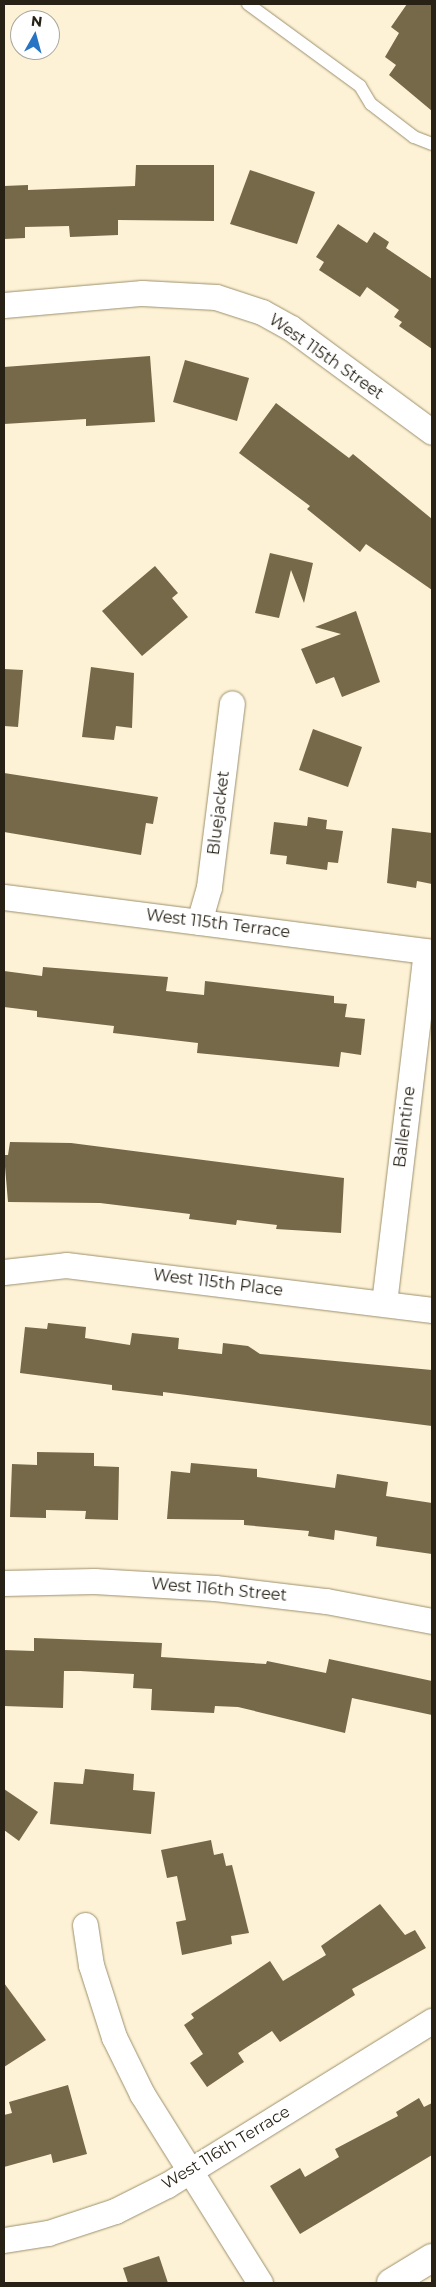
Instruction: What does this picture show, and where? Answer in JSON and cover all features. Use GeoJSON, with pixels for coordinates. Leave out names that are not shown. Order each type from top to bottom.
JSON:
{"type":"FeatureCollection","features":[{"type":"Feature","properties":{"kind":"street","name":"West 115th Street"},"geometry":{"type":"LineString","coordinates":[[4,305],[142,293],[216,297],[262,312],[291,328],[432,432]]}},
{"type":"Feature","properties":{"kind":"street","name":"Bluejacket"},"geometry":{"type":"LineString","coordinates":[[199,922],[209,887],[232,704]]}},
{"type":"Feature","properties":{"kind":"street","name":"West 115th Terrace"},"geometry":{"type":"LineString","coordinates":[[4,897],[429,952]]}},
{"type":"Feature","properties":{"kind":"street","name":"Ballentine"},"geometry":{"type":"LineString","coordinates":[[384,1303],[429,952]]}},
{"type":"Feature","properties":{"kind":"street","name":"West 115th Place"},"geometry":{"type":"LineString","coordinates":[[4,1272],[66,1265],[432,1310]]}},
{"type":"Feature","properties":{"kind":"street","name":"West 116th Street"},"geometry":{"type":"LineString","coordinates":[[4,1583],[94,1581],[215,1588],[326,1601],[432,1621]]}},
{"type":"Feature","properties":{"kind":"street"},"geometry":{"type":"LineString","coordinates":[[85,1925],[91,1965],[114,2037],[142,2094],[260,2283]]}},
{"type":"Feature","properties":{"kind":"street","name":"West 116th Terrace"},"geometry":{"type":"LineString","coordinates":[[4,2240],[48,2233],[115,2211],[190,2171],[432,2021]]}},
{"type":"Feature","properties":{"kind":"street"},"geometry":{"type":"LineString","coordinates":[[390,2283],[432,2258]]}},
{"type":"Feature","properties":{"kind":"lane"},"geometry":{"type":"LineString","coordinates":[[248,4],[264,8],[360,86],[370,104],[414,138],[432,144]]}},
{"type":"Feature","properties":{"kind":"building"},"geometry":{"type":"Polygon","coordinates":[[[407,4],[432,4],[432,111],[389,75],[396,65],[385,57],[399,33],[391,27],[407,4]]]}},
{"type":"Feature","properties":{"kind":"building"},"geometry":{"type":"Polygon","coordinates":[[[136,165],[214,165],[214,221],[118,220],[118,235],[70,237],[69,226],[25,227],[25,238],[4,239],[4,186],[28,185],[28,190],[135,186],[136,165]]]}},
{"type":"Feature","properties":{"kind":"building"},"geometry":{"type":"Polygon","coordinates":[[[250,170],[315,192],[297,244],[230,224],[250,170]]]}},
{"type":"Feature","properties":{"kind":"building"},"geometry":{"type":"Polygon","coordinates":[[[338,224],[367,243],[374,232],[389,242],[386,248],[432,279],[432,349],[399,326],[402,322],[394,317],[399,310],[367,287],[360,297],[319,270],[324,262],[316,257],[338,224]]]}},
{"type":"Feature","properties":{"kind":"building"},"geometry":{"type":"Polygon","coordinates":[[[150,356],[155,422],[86,426],[86,419],[4,424],[4,367],[150,356]]]}},
{"type":"Feature","properties":{"kind":"building"},"geometry":{"type":"Polygon","coordinates":[[[185,360],[249,378],[237,421],[173,402],[185,360]]]}},
{"type":"Feature","properties":{"kind":"building"},"geometry":{"type":"Polygon","coordinates":[[[276,403],[349,458],[353,454],[432,519],[432,590],[366,544],[360,552],[307,509],[310,506],[239,453],[276,403]]]}},
{"type":"Feature","properties":{"kind":"building"},"geometry":{"type":"Polygon","coordinates":[[[270,553],[313,563],[304,603],[291,570],[279,618],[255,613],[270,553]]]}},
{"type":"Feature","properties":{"kind":"building"},"geometry":{"type":"Polygon","coordinates":[[[155,566],[178,593],[172,598],[188,617],[142,656],[102,611],[155,566]]]}},
{"type":"Feature","properties":{"kind":"building"},"geometry":{"type":"Polygon","coordinates":[[[356,611],[380,682],[342,697],[334,677],[316,684],[301,649],[341,634],[315,627],[356,611]]]}},
{"type":"Feature","properties":{"kind":"building"},"geometry":{"type":"Polygon","coordinates":[[[91,667],[134,673],[132,728],[116,726],[114,740],[82,737],[91,667]]]}},
{"type":"Feature","properties":{"kind":"building"},"geometry":{"type":"Polygon","coordinates":[[[4,669],[23,670],[18,727],[4,726],[4,669]]]}},
{"type":"Feature","properties":{"kind":"building"},"geometry":{"type":"Polygon","coordinates":[[[313,729],[362,747],[348,787],[299,770],[313,729]]]}},
{"type":"Feature","properties":{"kind":"building"},"geometry":{"type":"Polygon","coordinates":[[[4,773],[158,797],[153,824],[146,823],[141,855],[4,832],[4,773]]]}},
{"type":"Feature","properties":{"kind":"building"},"geometry":{"type":"Polygon","coordinates":[[[308,817],[327,820],[326,829],[343,831],[338,863],[328,862],[327,870],[286,864],[287,856],[270,854],[274,822],[307,826],[308,817]]]}},
{"type":"Feature","properties":{"kind":"building"},"geometry":{"type":"Polygon","coordinates":[[[392,828],[432,833],[432,884],[417,881],[416,888],[387,883],[392,828]]]}},
{"type":"Feature","properties":{"kind":"building"},"geometry":{"type":"Polygon","coordinates":[[[43,967],[168,977],[166,991],[204,995],[205,981],[334,996],[334,1003],[347,1004],[345,1017],[365,1019],[361,1055],[341,1052],[339,1067],[197,1053],[198,1043],[113,1033],[114,1026],[37,1017],[37,1011],[4,1007],[4,971],[42,976],[43,967]]]}},
{"type":"Feature","properties":{"kind":"building"},"geometry":{"type":"Polygon","coordinates":[[[10,1142],[71,1143],[344,1178],[341,1233],[276,1229],[277,1225],[237,1220],[236,1225],[189,1219],[190,1214],[100,1203],[8,1202],[4,1155],[8,1155],[10,1142]]]}},
{"type":"Feature","properties":{"kind":"building"},"geometry":{"type":"Polygon","coordinates":[[[48,1323],[86,1327],[85,1338],[130,1345],[132,1333],[179,1338],[178,1349],[222,1354],[223,1343],[248,1346],[260,1354],[432,1370],[432,1426],[163,1392],[163,1396],[112,1390],[112,1385],[20,1373],[25,1327],[47,1329],[48,1323]]]}},
{"type":"Feature","properties":{"kind":"building"},"geometry":{"type":"Polygon","coordinates":[[[37,1452],[94,1453],[94,1466],[119,1467],[118,1520],[85,1519],[86,1511],[46,1510],[46,1518],[10,1517],[12,1464],[37,1465],[37,1452]]]}},
{"type":"Feature","properties":{"kind":"building"},"geometry":{"type":"Polygon","coordinates":[[[191,1463],[257,1469],[257,1477],[335,1488],[337,1474],[388,1482],[386,1496],[432,1503],[432,1554],[376,1546],[377,1537],[335,1530],[334,1540],[308,1536],[309,1531],[244,1525],[244,1520],[167,1519],[171,1471],[190,1473],[191,1463]]]}},
{"type":"Feature","properties":{"kind":"building"},"geometry":{"type":"Polygon","coordinates":[[[34,1638],[162,1643],[161,1657],[266,1664],[267,1661],[326,1673],[329,1659],[432,1681],[432,1715],[352,1698],[345,1733],[238,1707],[215,1706],[214,1713],[151,1710],[152,1689],[133,1688],[134,1674],[80,1671],[64,1671],[63,1708],[4,1706],[4,1650],[34,1651],[34,1638]]]}},
{"type":"Feature","properties":{"kind":"building"},"geometry":{"type":"Polygon","coordinates":[[[85,1769],[134,1774],[133,1790],[155,1792],[151,1834],[50,1824],[54,1782],[83,1784],[85,1769]]]}},
{"type":"Feature","properties":{"kind":"building"},"geometry":{"type":"Polygon","coordinates":[[[4,1789],[38,1812],[19,1841],[4,1830],[4,1789]]]}},
{"type":"Feature","properties":{"kind":"building"},"geometry":{"type":"Polygon","coordinates":[[[211,1840],[214,1855],[223,1853],[226,1866],[232,1865],[249,1933],[231,1936],[232,1944],[182,1955],[176,1922],[186,1920],[177,1876],[167,1878],[161,1850],[211,1840]]]}},
{"type":"Feature","properties":{"kind":"building"},"geometry":{"type":"Polygon","coordinates":[[[380,1904],[405,1935],[415,1930],[426,1948],[352,1989],[355,1995],[280,2042],[272,2031],[238,2053],[244,2062],[207,2087],[190,2063],[203,2054],[184,2025],[194,2018],[191,2014],[270,1961],[283,1981],[326,1955],[321,1946],[380,1904]]]}},
{"type":"Feature","properties":{"kind":"building"},"geometry":{"type":"Polygon","coordinates":[[[4,1983],[46,2040],[4,2067],[4,1983]]]}},
{"type":"Feature","properties":{"kind":"building"},"geometry":{"type":"Polygon","coordinates":[[[68,2085],[87,2154],[53,2163],[51,2154],[4,2167],[4,2115],[12,2113],[9,2102],[68,2085]]]}},
{"type":"Feature","properties":{"kind":"building"},"geometry":{"type":"Polygon","coordinates":[[[419,2098],[424,2107],[432,2103],[432,2155],[300,2234],[270,2186],[300,2168],[305,2177],[339,2157],[335,2149],[398,2116],[396,2112],[419,2098]]]}},
{"type":"Feature","properties":{"kind":"building"},"geometry":{"type":"Polygon","coordinates":[[[159,2256],[168,2283],[128,2283],[123,2268],[159,2256]]]}}]}
